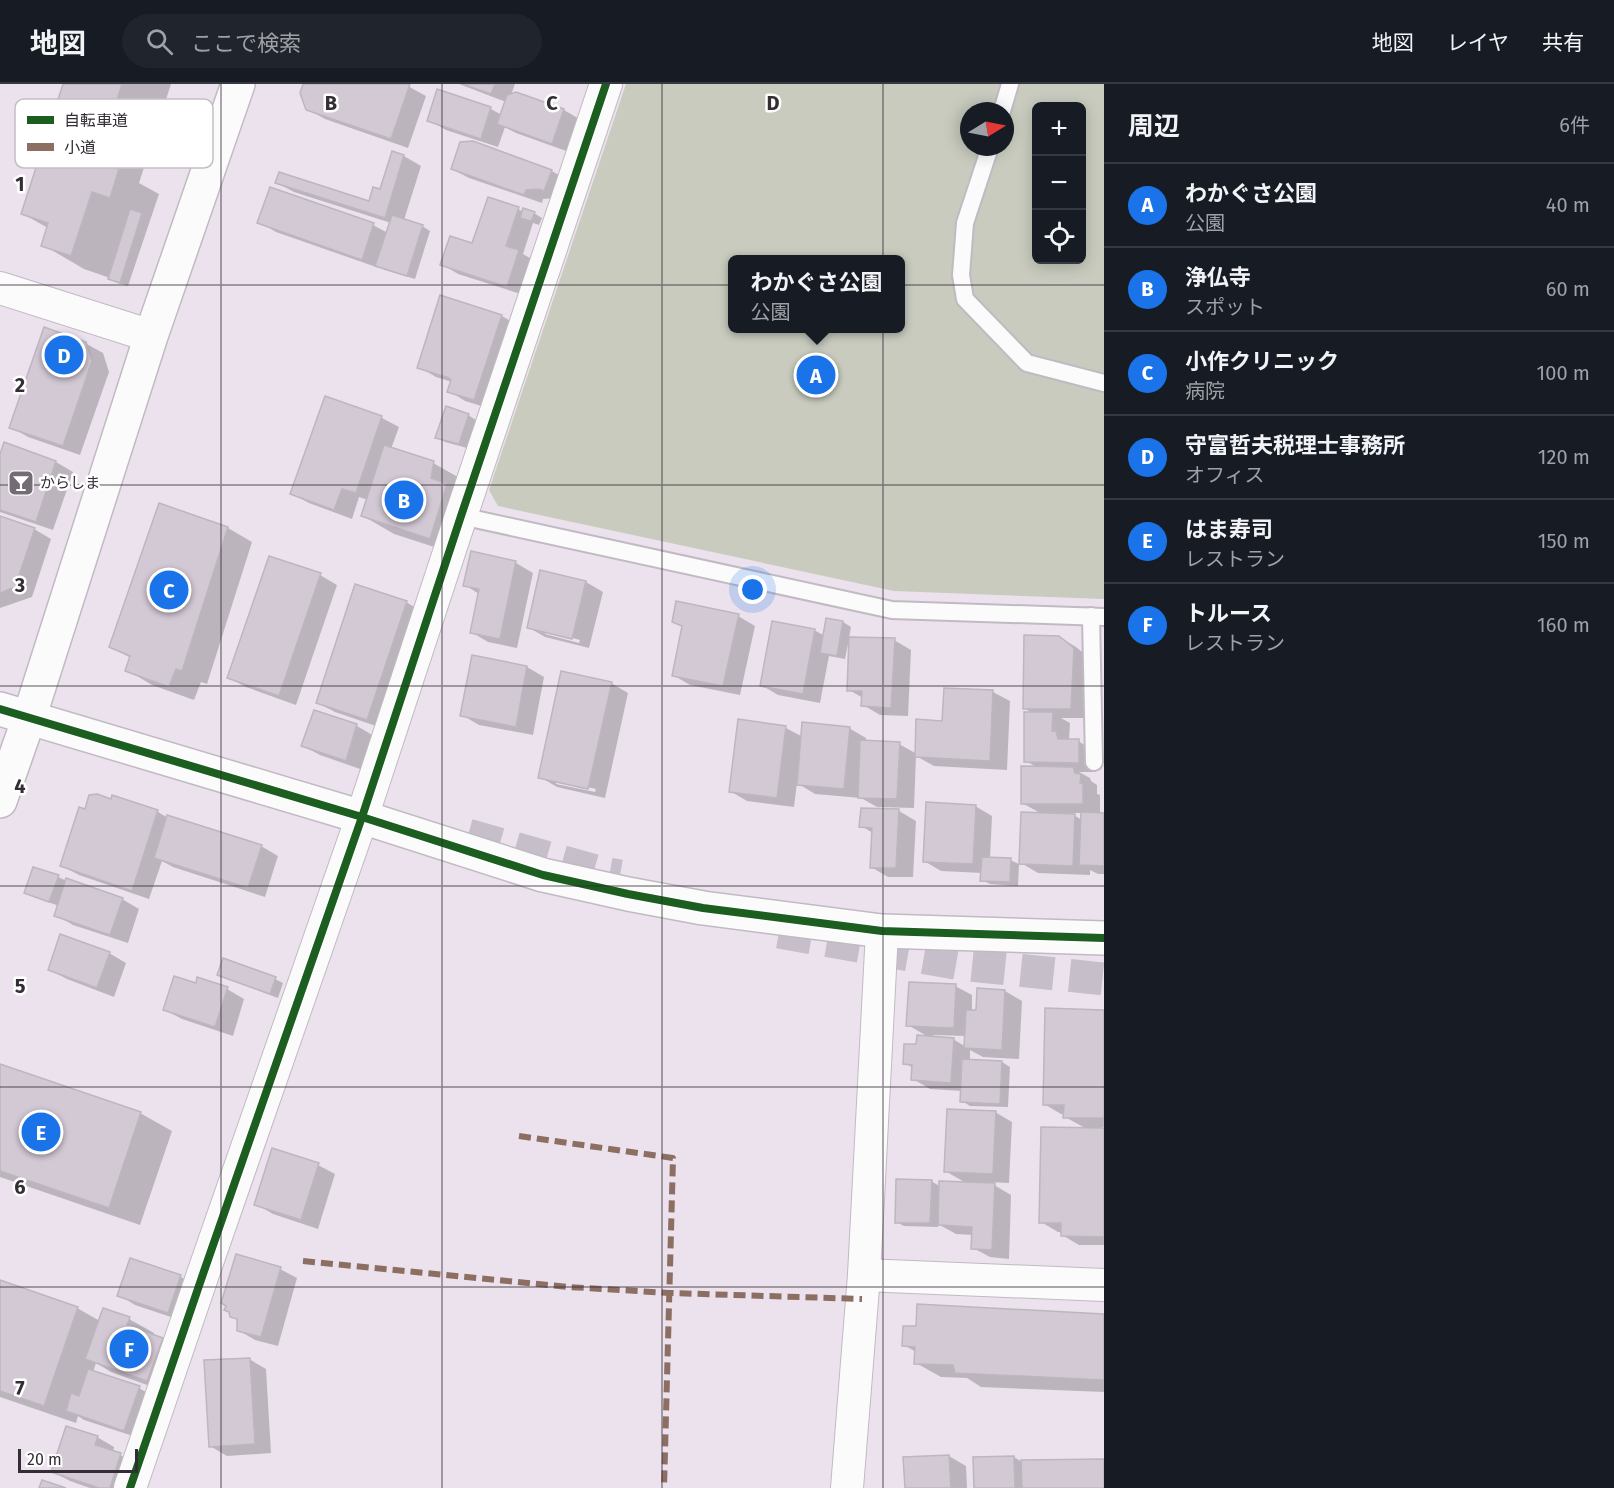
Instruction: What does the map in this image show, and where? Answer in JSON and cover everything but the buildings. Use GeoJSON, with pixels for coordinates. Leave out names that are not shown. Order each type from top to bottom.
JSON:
{"type":"FeatureCollection","features":[{"type":"Feature","properties":{"kind":"street"},"geometry":{"type":"LineString","coordinates":[[213,157],[238,84]]}},
{"type":"Feature","properties":{"kind":"street"},"geometry":{"type":"LineString","coordinates":[[130,1488],[202,1274],[362,817],[606,84]]}},
{"type":"Feature","properties":{"kind":"street"},"geometry":{"type":"LineString","coordinates":[[0,801],[14,713],[152,336],[209,168]]}},
{"type":"Feature","properties":{"kind":"street"},"geometry":{"type":"LineString","coordinates":[[0,288],[152,336]]}},
{"type":"Feature","properties":{"kind":"street"},"geometry":{"type":"LineString","coordinates":[[14,713],[362,817],[543,875],[628,894],[703,908],[882,931],[1104,938]]}},
{"type":"Feature","properties":{"kind":"street"},"geometry":{"type":"LineString","coordinates":[[848,1488],[864,1275],[882,931]]}},
{"type":"Feature","properties":{"kind":"street"},"geometry":{"type":"LineString","coordinates":[[864,1275],[1104,1285]]}},
{"type":"Feature","properties":{"kind":"lane"},"geometry":{"type":"LineString","coordinates":[[1005,102],[1010,84]]}},
{"type":"Feature","properties":{"kind":"lane"},"geometry":{"type":"LineString","coordinates":[[987,156],[966,223],[961,275],[965,299],[1027,363],[1104,383]]}},
{"type":"Feature","properties":{"kind":"lane"},"geometry":{"type":"LineString","coordinates":[[461,516],[892,610],[1097,617],[1094,762]]}},
{"type":"Feature","properties":{"kind":"shaded area"},"geometry":{"type":"Polygon","coordinates":[[[626,84],[1104,84],[1104,599],[894,591],[498,506],[489,490],[626,84]]]}},
{"type":"Feature","properties":{"kind":"tunnel"},"geometry":{"type":"LineString","coordinates":[[468,835],[620,876]]}},
{"type":"Feature","properties":{"kind":"tunnel"},"geometry":{"type":"LineString","coordinates":[[779,932],[960,964],[1104,979]]}},
{"type":"Feature","properties":{"kind":"marked path"},"geometry":{"type":"LineString","coordinates":[[519,1136],[673,1158],[664,1488]]}},
{"type":"Feature","properties":{"kind":"marked path"},"geometry":{"type":"LineString","coordinates":[[303,1261],[569,1287],[670,1293],[862,1299]]}},
{"type":"Feature","properties":{"kind":"cycle path"},"geometry":{"type":"LineString","coordinates":[[130,1488],[362,817],[606,84]]}},
{"type":"Feature","properties":{"kind":"cycle path"},"geometry":{"type":"LineString","coordinates":[[0,709],[362,817],[543,875],[628,894],[703,908],[882,931],[1104,938]]}},
{"type":"Feature","properties":{"kind":"place","name":"守富哲夫税理士事務所"},"geometry":{"type":"Point","coordinates":[64,355]}},
{"type":"Feature","properties":{"kind":"place","name":"わかぐさ公園"},"geometry":{"type":"Point","coordinates":[816,375]}},
{"type":"Feature","properties":{"kind":"place","name":"からしま"},"geometry":{"type":"Point","coordinates":[21,483]}},
{"type":"Feature","properties":{"kind":"place","name":"浄仏寺"},"geometry":{"type":"Point","coordinates":[404,500]}},
{"type":"Feature","properties":{"kind":"place","name":"小作クリニック"},"geometry":{"type":"Point","coordinates":[169,590]}},
{"type":"Feature","properties":{"kind":"place","name":"はま寿司"},"geometry":{"type":"Point","coordinates":[41,1132]}},
{"type":"Feature","properties":{"kind":"place","name":"トルース"},"geometry":{"type":"Point","coordinates":[129,1349]}}]}
